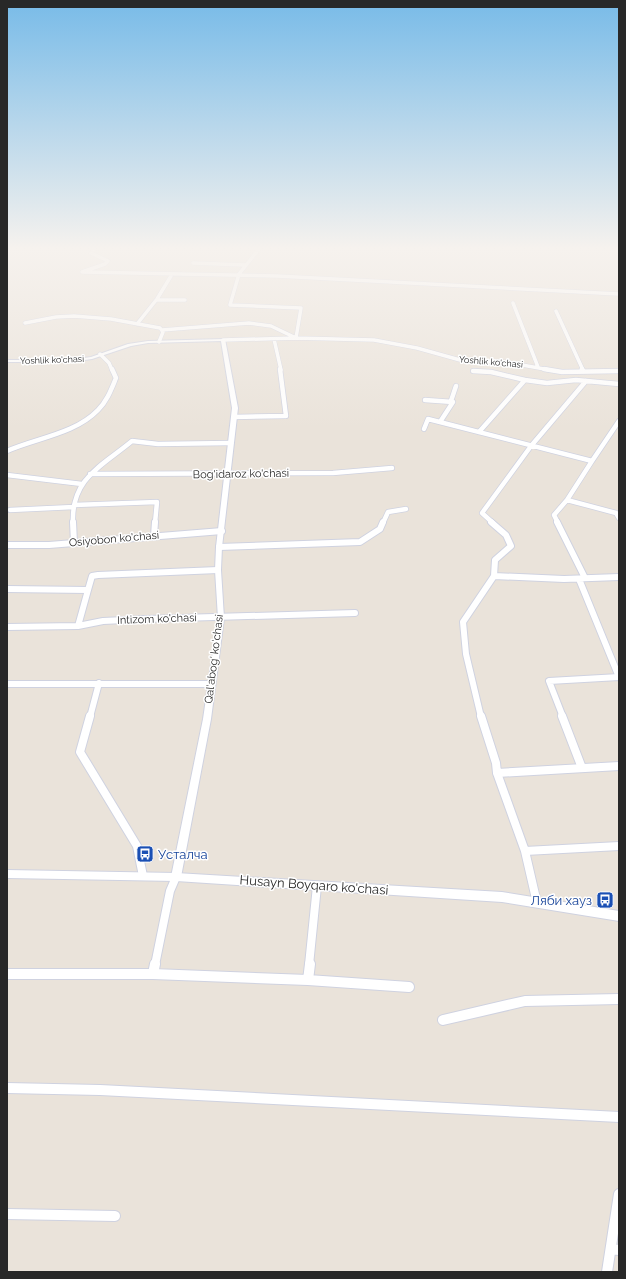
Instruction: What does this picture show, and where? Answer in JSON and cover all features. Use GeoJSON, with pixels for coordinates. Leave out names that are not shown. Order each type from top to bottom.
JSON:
{"type":"FeatureCollection","features":[{"type":"Feature","properties":{"kind":"main road","name":"Husayn Boyqaro ko'chasi"},"geometry":{"type":"LineString","coordinates":[[7,874],[176,877],[502,897],[619,916]]}},
{"type":"Feature","properties":{"kind":"street"},"geometry":{"type":"LineString","coordinates":[[137,324],[149,309]]}},
{"type":"Feature","properties":{"kind":"street"},"geometry":{"type":"LineString","coordinates":[[24,323],[37,322],[61,316],[100,317],[160,328],[162,330],[249,323],[271,326],[296,338],[301,309]]}},
{"type":"Feature","properties":{"kind":"street"},"geometry":{"type":"LineString","coordinates":[[516,309],[538,367]]}},
{"type":"Feature","properties":{"kind":"street"},"geometry":{"type":"LineString","coordinates":[[556,311],[583,371]]}},
{"type":"Feature","properties":{"kind":"street"},"geometry":{"type":"LineString","coordinates":[[159,342],[163,332],[162,330]]}},
{"type":"Feature","properties":{"kind":"street","name":"Yoshlik ko'chasi"},"geometry":{"type":"LineString","coordinates":[[7,362],[70,361],[92,358],[130,345],[159,342],[296,338],[374,340],[417,348],[460,360],[505,362],[562,372],[619,371]]}},
{"type":"Feature","properties":{"kind":"street"},"geometry":{"type":"LineString","coordinates":[[234,417],[286,416],[282,377],[274,339]]}},
{"type":"Feature","properties":{"kind":"street","name":"Qal'abog' ko'chasi"},"geometry":{"type":"LineString","coordinates":[[153,974],[170,891],[176,877],[207,719],[221,618],[218,570],[226,474],[235,408],[223,340]]}},
{"type":"Feature","properties":{"kind":"street"},"geometry":{"type":"LineString","coordinates":[[7,450],[71,428],[96,414],[111,394],[116,378],[109,362],[100,354]]}},
{"type":"Feature","properties":{"kind":"street"},"geometry":{"type":"LineString","coordinates":[[473,371],[491,372],[525,380],[547,383],[586,381],[619,384]]}},
{"type":"Feature","properties":{"kind":"street"},"geometry":{"type":"LineString","coordinates":[[479,432],[525,380]]}},
{"type":"Feature","properties":{"kind":"street"},"geometry":{"type":"LineString","coordinates":[[537,903],[524,851],[496,773],[496,763],[477,704],[466,654],[464,622],[494,576],[496,560],[511,546],[506,535],[482,513],[531,446],[586,381]]}},
{"type":"Feature","properties":{"kind":"street"},"geometry":{"type":"LineString","coordinates":[[440,422],[453,402],[451,401],[456,386]]}},
{"type":"Feature","properties":{"kind":"street"},"geometry":{"type":"LineString","coordinates":[[425,400],[451,401]]}},
{"type":"Feature","properties":{"kind":"street"},"geometry":{"type":"LineString","coordinates":[[424,429],[428,419],[592,462]]}},
{"type":"Feature","properties":{"kind":"street"},"geometry":{"type":"LineString","coordinates":[[582,768],[549,681],[619,677],[582,579],[554,515],[567,500],[592,462],[618,429],[619,421]]}},
{"type":"Feature","properties":{"kind":"street"},"geometry":{"type":"LineString","coordinates":[[74,543],[74,500],[82,484],[90,474],[132,441],[158,444],[231,443]]}},
{"type":"Feature","properties":{"kind":"street","name":"Bog'idaroz ko'chasi"},"geometry":{"type":"LineString","coordinates":[[90,474],[334,473],[392,468]]}},
{"type":"Feature","properties":{"kind":"street"},"geometry":{"type":"LineString","coordinates":[[7,475],[82,484]]}},
{"type":"Feature","properties":{"kind":"street"},"geometry":{"type":"LineString","coordinates":[[567,500],[616,513],[619,518]]}},
{"type":"Feature","properties":{"kind":"street"},"geometry":{"type":"LineString","coordinates":[[10,510],[157,502],[154,536]]}},
{"type":"Feature","properties":{"kind":"street"},"geometry":{"type":"LineString","coordinates":[[220,547],[360,542],[380,530],[388,512],[406,509]]}},
{"type":"Feature","properties":{"kind":"street","name":"Osiyobon ko'chasi"},"geometry":{"type":"LineString","coordinates":[[7,545],[49,545],[222,531]]}},
{"type":"Feature","properties":{"kind":"street"},"geometry":{"type":"LineString","coordinates":[[78,626],[92,576],[218,570]]}},
{"type":"Feature","properties":{"kind":"street"},"geometry":{"type":"LineString","coordinates":[[494,576],[582,579],[619,577]]}},
{"type":"Feature","properties":{"kind":"street"},"geometry":{"type":"LineString","coordinates":[[7,589],[88,590]]}},
{"type":"Feature","properties":{"kind":"street","name":"Intizom ko'chasi"},"geometry":{"type":"LineString","coordinates":[[7,627],[78,626],[103,621],[221,618],[355,612]]}},
{"type":"Feature","properties":{"kind":"street"},"geometry":{"type":"LineString","coordinates":[[100,683],[80,752],[137,846],[143,876]]}},
{"type":"Feature","properties":{"kind":"street"},"geometry":{"type":"LineString","coordinates":[[7,684],[212,684]]}},
{"type":"Feature","properties":{"kind":"street"},"geometry":{"type":"LineString","coordinates":[[496,773],[619,766]]}},
{"type":"Feature","properties":{"kind":"street"},"geometry":{"type":"LineString","coordinates":[[524,851],[619,846]]}},
{"type":"Feature","properties":{"kind":"street"},"geometry":{"type":"LineString","coordinates":[[308,980],[318,886]]}},
{"type":"Feature","properties":{"kind":"street"},"geometry":{"type":"LineString","coordinates":[[7,974],[153,974],[308,980],[409,987]]}},
{"type":"Feature","properties":{"kind":"street"},"geometry":{"type":"LineString","coordinates":[[443,1020],[525,1001],[619,999]]}},
{"type":"Feature","properties":{"kind":"street"},"geometry":{"type":"LineString","coordinates":[[7,1088],[100,1090],[619,1117]]}},
{"type":"Feature","properties":{"kind":"street"},"geometry":{"type":"LineString","coordinates":[[607,1272],[615,1250],[619,1194]]}},
{"type":"Feature","properties":{"kind":"street"},"geometry":{"type":"LineString","coordinates":[[7,1214],[115,1216]]}},
{"type":"Feature","properties":{"kind":"place","name":"Усталча"},"geometry":{"type":"Point","coordinates":[145,854]}},
{"type":"Feature","properties":{"kind":"place","name":"Ляби хауз"},"geometry":{"type":"Point","coordinates":[605,900]}}]}
